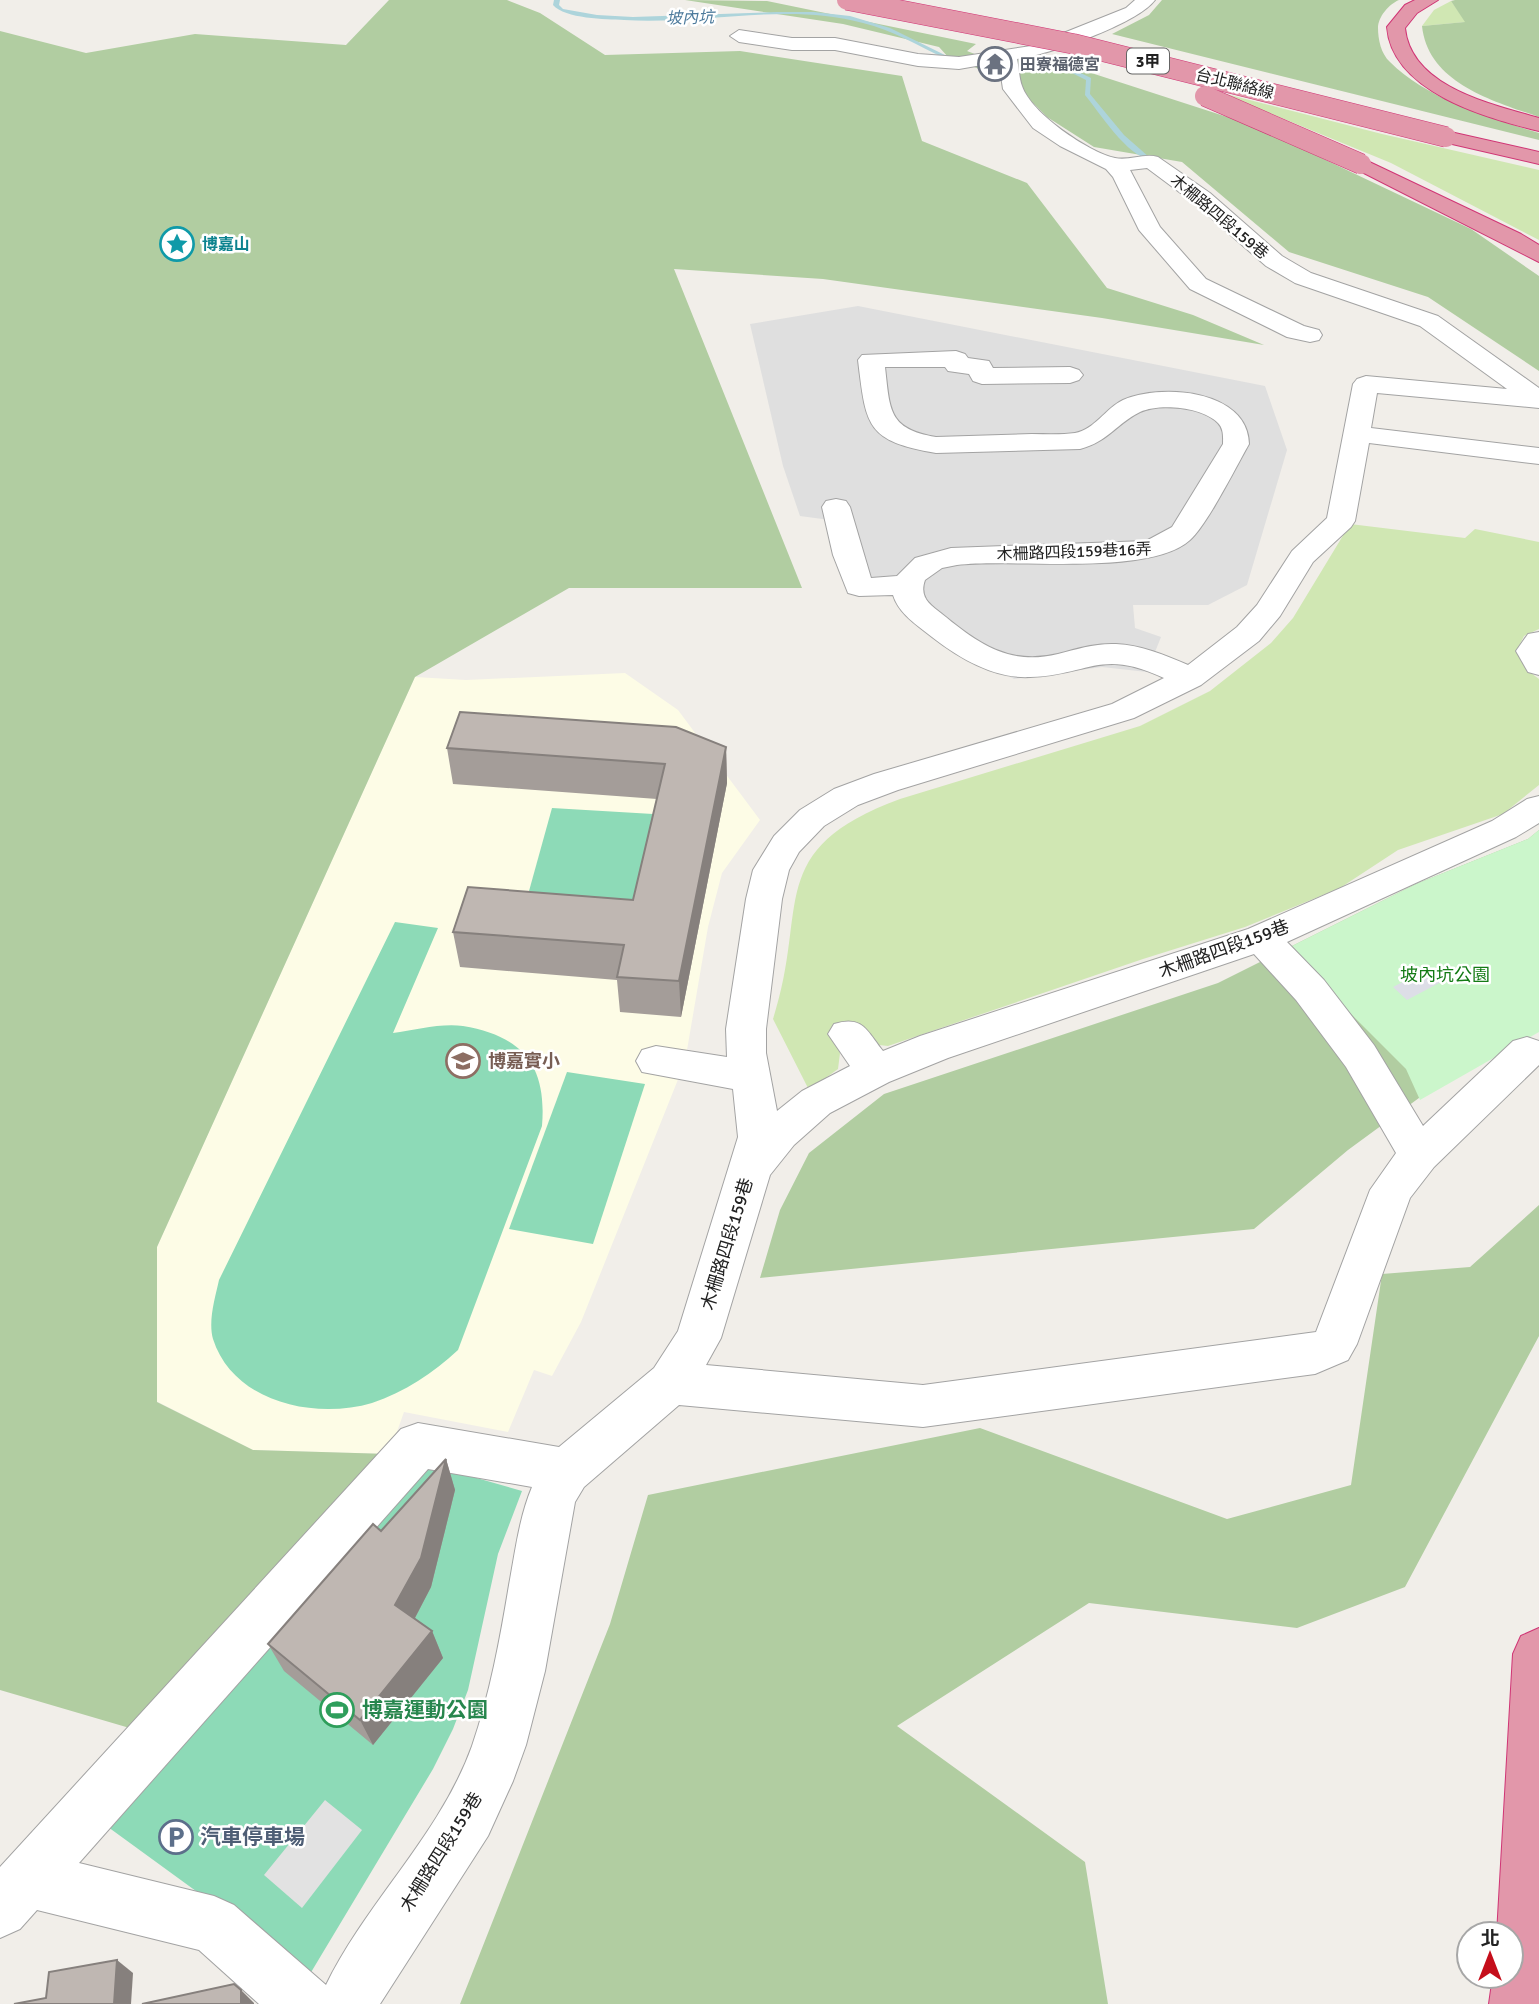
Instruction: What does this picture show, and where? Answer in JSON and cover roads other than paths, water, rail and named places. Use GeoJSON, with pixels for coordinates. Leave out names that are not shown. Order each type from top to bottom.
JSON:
{"type":"FeatureCollection","features":[{"type":"Feature","properties":{"kind":"highway"},"geometry":{"type":"LineString","coordinates":[[827,0],[965,27],[1104,62],[1240,110],[1361,164],[1513,239],[1539,255]]}},
{"type":"Feature","properties":{"kind":"highway","name":"台北聯絡線"},"geometry":{"type":"LineString","coordinates":[[846,0],[1033,34],[1451,133],[1539,149]]}},
{"type":"Feature","properties":{"kind":"highway","name":"台北聯絡線"},"geometry":{"type":"LineString","coordinates":[[933,0],[1065,30],[1539,158]]}},
{"type":"Feature","properties":{"kind":"highway"},"geometry":{"type":"LineString","coordinates":[[1429,0],[1411,9],[1396,27],[1398,45],[1412,68],[1444,89],[1489,110],[1539,125]]}},
{"type":"Feature","properties":{"kind":"highway"},"geometry":{"type":"LineString","coordinates":[[1519,2004],[1526,1940],[1539,1654]]}},
{"type":"Feature","properties":{"kind":"highway"},"geometry":{"type":"LineString","coordinates":[[1533,1762],[1539,1849]]}},
{"type":"Feature","properties":{"kind":"street"},"geometry":{"type":"LineString","coordinates":[[739,36],[792,44],[835,44],[945,64],[1035,51],[1132,12],[1146,0]]}},
{"type":"Feature","properties":{"kind":"street"},"geometry":{"type":"LineString","coordinates":[[1007,57],[1010,82],[1031,115],[1066,142],[1113,165],[1122,174],[1150,230],[1198,284],[1296,332],[1310,335]]}},
{"type":"Feature","properties":{"kind":"street","name":"木柵路四段159巷"},"geometry":{"type":"LineString","coordinates":[[1113,165],[1151,161],[1202,198],[1273,261],[1303,278],[1429,321],[1539,400]]}},
{"type":"Feature","properties":{"kind":"street","name":"木柵路四段159巷16弄"},"geometry":{"type":"LineString","coordinates":[[907,585],[919,569],[940,558],[964,555],[1133,552],[1173,542],[1183,533],[1236,444],[1238,434],[1234,424],[1225,415],[1194,402],[1154,400],[1136,404],[1122,412],[1095,436],[1080,441],[936,445],[915,442],[897,436],[884,427],[879,417],[871,360],[956,359],[957,366],[980,366],[982,376],[1070,375]]}},
{"type":"Feature","properties":{"kind":"street"},"geometry":{"type":"LineString","coordinates":[[751,1168],[759,1136],[757,1111],[749,1076],[746,1029],[766,889],[771,870],[786,844],[812,818],[846,797],[886,782],[1123,711],[1190,678],[1248,634],[1269,610],[1302,557],[1341,521],[1366,384],[1539,400]]}},
{"type":"Feature","properties":{"kind":"street"},"geometry":{"type":"LineString","coordinates":[[1357,434],[1539,456]]}},
{"type":"Feature","properties":{"kind":"street"},"geometry":{"type":"LineString","coordinates":[[836,507],[859,587],[907,585],[908,596],[915,608],[975,654],[995,662],[1020,667],[1043,667],[1085,656],[1122,653],[1147,658],[1190,678]]}},
{"type":"Feature","properties":{"kind":"street"},"geometry":{"type":"LineString","coordinates":[[1539,641],[1532,651],[1539,666]]}},
{"type":"Feature","properties":{"kind":"street","name":"木柵路四段159巷"},"geometry":{"type":"LineString","coordinates":[[348,2004],[390,1934],[468,1816],[492,1765],[515,1690],[546,1519],[553,1495],[567,1471],[670,1382],[698,1338],[751,1168],[779,1133],[816,1102],[874,1071],[934,1047],[1261,939],[1504,828],[1539,807]]}},
{"type":"Feature","properties":{"kind":"street"},"geometry":{"type":"LineString","coordinates":[[1261,939],[1310,990],[1360,1056],[1419,1155]]}},
{"type":"Feature","properties":{"kind":"street"},"geometry":{"type":"LineString","coordinates":[[848,1034],[874,1071]]}},
{"type":"Feature","properties":{"kind":"street"},"geometry":{"type":"LineString","coordinates":[[670,1382],[923,1406],[1315,1354],[1332,1346],[1340,1330],[1391,1190],[1419,1155],[1527,1052]]}},
{"type":"Feature","properties":{"kind":"street"},"geometry":{"type":"LineString","coordinates":[[656,1061],[749,1076]]}},
{"type":"Feature","properties":{"kind":"street"},"geometry":{"type":"LineString","coordinates":[[14,1894],[418,1446],[567,1471]]}},
{"type":"Feature","properties":{"kind":"street"},"geometry":{"type":"LineString","coordinates":[[14,1894],[214,1925],[304,2004]]}},
{"type":"Feature","properties":{"kind":"waterway","name":"坡內坑"},"geometry":{"type":"LineString","coordinates":[[557,0],[556,5],[561,10],[633,19],[777,13],[850,18],[888,29],[948,58]]}},
{"type":"Feature","properties":{"kind":"waterway","name":"坡內坑"},"geometry":{"type":"LineString","coordinates":[[1046,58],[1089,79],[1087,94],[1122,136],[1147,158]]}},
{"type":"Feature","properties":{"kind":"place","name":"田寮福德宮"},"geometry":{"type":"Point","coordinates":[995,64]}},
{"type":"Feature","properties":{"kind":"place","name":"博嘉山"},"geometry":{"type":"Point","coordinates":[177,244]}},
{"type":"Feature","properties":{"kind":"place","name":"博嘉實小"},"geometry":{"type":"Point","coordinates":[463,1061]}},
{"type":"Feature","properties":{"kind":"place","name":"博嘉運動公園"},"geometry":{"type":"Point","coordinates":[337,1710]}},
{"type":"Feature","properties":{"kind":"place","name":"汽車停車場"},"geometry":{"type":"Point","coordinates":[176,1837]}},
{"type":"Feature","properties":{"kind":"park label","name":"坡內坑公園"},"geometry":{"type":"Point","coordinates":[1445,975]}}]}
